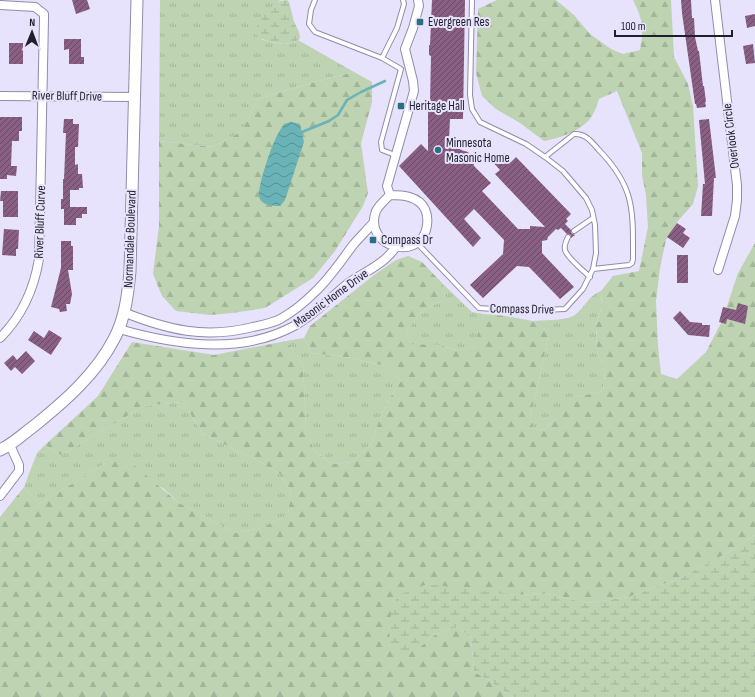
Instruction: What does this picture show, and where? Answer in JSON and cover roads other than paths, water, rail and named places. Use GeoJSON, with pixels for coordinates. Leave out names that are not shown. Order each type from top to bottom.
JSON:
{"type":"FeatureCollection","features":[{"type":"Feature","properties":{"kind":"street","name":"Normandale Boulevard"},"geometry":{"type":"LineString","coordinates":[[0,450],[10,445],[80,387],[105,355],[119,329],[128,294],[130,271],[137,0]]}},
{"type":"Feature","properties":{"kind":"street"},"geometry":{"type":"LineString","coordinates":[[390,195],[386,186],[414,91],[413,81],[406,69],[405,49],[419,6],[418,0]]}},
{"type":"Feature","properties":{"kind":"street","name":"Overlook Circle"},"geometry":{"type":"LineString","coordinates":[[715,0],[737,185],[736,216],[718,270]]}},
{"type":"Feature","properties":{"kind":"street","name":"River Bluff Curve"},"geometry":{"type":"LineString","coordinates":[[0,5],[35,7],[44,14],[39,259],[36,279],[28,298],[18,316],[0,338]]}},
{"type":"Feature","properties":{"kind":"street","name":"River Bluff Drive"},"geometry":{"type":"LineString","coordinates":[[0,96],[135,98]]}},
{"type":"Feature","properties":{"kind":"street"},"geometry":{"type":"LineString","coordinates":[[390,195],[407,196],[419,202],[425,210],[428,223],[425,234],[410,247],[395,248],[384,242],[376,233],[374,222],[377,210],[390,195]]}},
{"type":"Feature","properties":{"kind":"street","name":"Masonic Home Drive"},"geometry":{"type":"LineString","coordinates":[[123,312],[152,324],[201,333],[234,332],[281,319],[297,308],[315,292],[336,270],[354,244],[374,222]]}},
{"type":"Feature","properties":{"kind":"street","name":"Masonic Home Drive"},"geometry":{"type":"LineString","coordinates":[[119,329],[194,344],[231,345],[270,337],[295,326],[349,283],[385,259],[395,248]]}},
{"type":"Feature","properties":{"kind":"street"},"geometry":{"type":"LineString","coordinates":[[0,496],[19,471],[19,465],[10,445]]}},
{"type":"Feature","properties":{"kind":"lane"},"geometry":{"type":"LineString","coordinates":[[315,0],[311,10],[309,24],[315,32],[406,69],[381,142],[382,150],[395,155]]}},
{"type":"Feature","properties":{"kind":"lane"},"geometry":{"type":"LineString","coordinates":[[382,58],[397,28],[404,0]]}},
{"type":"Feature","properties":{"kind":"lane","name":"Compass Drive"},"geometry":{"type":"LineString","coordinates":[[416,243],[479,308],[520,311],[565,309],[583,289],[593,269],[596,253],[595,225],[592,210],[586,198],[563,171],[526,144],[480,122],[472,109],[470,95],[472,0]]}},
{"type":"Feature","properties":{"kind":"lane"},"geometry":{"type":"LineString","coordinates":[[545,157],[574,134],[580,133],[586,136],[610,160],[618,171],[628,190],[633,224],[632,263],[629,265],[593,269]]}},
{"type":"Feature","properties":{"kind":"lane"},"geometry":{"type":"LineString","coordinates":[[574,231],[594,218]]}},
{"type":"Feature","properties":{"kind":"lane"},"geometry":{"type":"LineString","coordinates":[[568,237],[565,243],[565,251],[568,256],[590,277]]}},
{"type":"Feature","properties":{"kind":"water"},"geometry":{"type":"Polygon","coordinates":[[[291,122],[300,124],[304,142],[285,200],[280,206],[268,205],[262,202],[259,196],[262,177],[277,136],[284,124],[291,122]]]}},
{"type":"Feature","properties":{"kind":"waterway"},"geometry":{"type":"LineString","coordinates":[[302,132],[329,121],[338,115],[347,100],[385,81]]}},
{"type":"Feature","properties":{"kind":"place","name":"Evergreen Res"},"geometry":{"type":"Point","coordinates":[420,22]}},
{"type":"Feature","properties":{"kind":"place","name":"Heritage Hall"},"geometry":{"type":"Point","coordinates":[401,106]}},
{"type":"Feature","properties":{"kind":"place","name":"Minnesota Masonic Home"},"geometry":{"type":"Point","coordinates":[438,150]}},
{"type":"Feature","properties":{"kind":"place","name":"Compass Dr"},"geometry":{"type":"Point","coordinates":[373,240]}}]}
